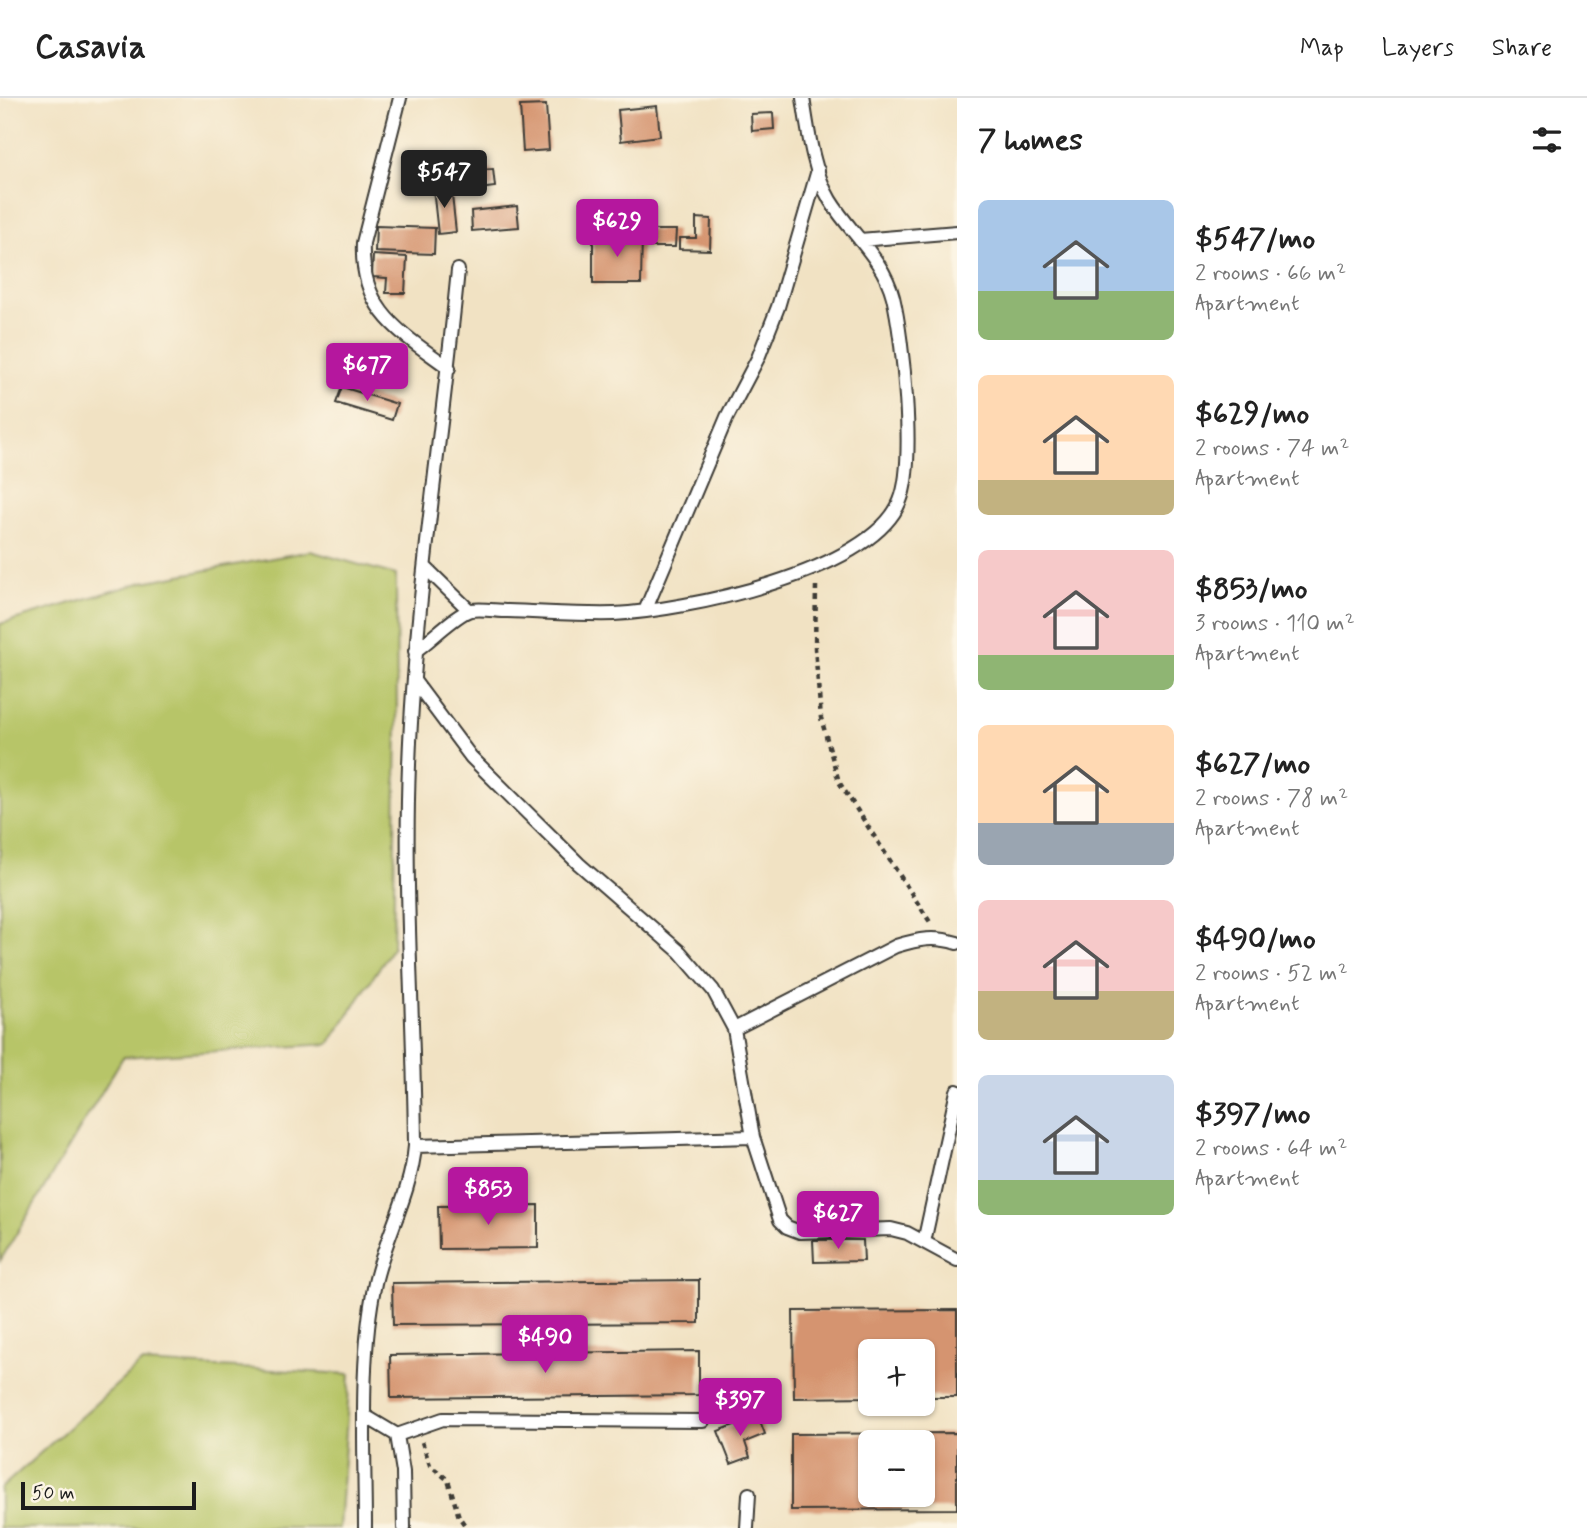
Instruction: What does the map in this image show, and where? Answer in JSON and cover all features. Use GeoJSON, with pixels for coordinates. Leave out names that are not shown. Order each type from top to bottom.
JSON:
{"type":"FeatureCollection","features":[{"type":"Feature","properties":{"kind":"lane"},"geometry":{"type":"LineString","coordinates":[[400,98],[363,243],[362,266],[377,307],[388,323],[449,368]]}},
{"type":"Feature","properties":{"kind":"lane"},"geometry":{"type":"LineString","coordinates":[[415,651],[469,610],[613,614],[676,608],[792,578],[859,545],[886,523],[900,504],[907,478],[908,446],[893,297],[882,268],[829,198],[818,170],[803,98]]}},
{"type":"Feature","properties":{"kind":"lane"},"geometry":{"type":"LineString","coordinates":[[645,611],[727,417],[758,358],[778,307],[818,170]]}},
{"type":"Feature","properties":{"kind":"lane"},"geometry":{"type":"LineString","coordinates":[[860,240],[957,232]]}},
{"type":"Feature","properties":{"kind":"lane"},"geometry":{"type":"LineString","coordinates":[[365,1528],[365,1416],[369,1319],[375,1283],[413,1168],[415,1146],[407,863],[415,651],[458,270]]}},
{"type":"Feature","properties":{"kind":"lane"},"geometry":{"type":"LineString","coordinates":[[425,567],[469,610]]}},
{"type":"Feature","properties":{"kind":"lane"},"geometry":{"type":"LineString","coordinates":[[415,682],[471,757],[579,864],[680,952],[712,990],[734,1028],[753,1137],[780,1220],[787,1227],[800,1232],[891,1229],[924,1242],[957,1260]]}},
{"type":"Feature","properties":{"kind":"lane"},"geometry":{"type":"LineString","coordinates":[[734,1028],[896,946],[921,938],[940,938],[957,943]]}},
{"type":"Feature","properties":{"kind":"lane"},"geometry":{"type":"LineString","coordinates":[[924,1242],[957,1091]]}},
{"type":"Feature","properties":{"kind":"lane"},"geometry":{"type":"LineString","coordinates":[[415,1146],[753,1137]]}},
{"type":"Feature","properties":{"kind":"lane"},"geometry":{"type":"LineString","coordinates":[[365,1416],[397,1435],[454,1418],[703,1421]]}},
{"type":"Feature","properties":{"kind":"lane"},"geometry":{"type":"LineString","coordinates":[[397,1435],[403,1472],[404,1528]]}},
{"type":"Feature","properties":{"kind":"lane"},"geometry":{"type":"LineString","coordinates":[[747,1528],[749,1494]]}},
{"type":"Feature","properties":{"kind":"path"},"geometry":{"type":"LineString","coordinates":[[816,568],[815,648],[821,718],[839,782],[940,938]]}},
{"type":"Feature","properties":{"kind":"path"},"geometry":{"type":"LineString","coordinates":[[417,1428],[430,1465],[448,1480],[459,1517],[467,1528]]}},
{"type":"Feature","properties":{"kind":"green space"},"geometry":{"type":"Polygon","coordinates":[[[310,551],[396,575],[397,723],[393,947],[329,1044],[123,1057],[0,1261],[0,624],[143,582],[310,551]]]}},
{"type":"Feature","properties":{"kind":"green space"},"geometry":{"type":"Polygon","coordinates":[[[141,1363],[350,1374],[339,1528],[0,1528],[0,1489],[141,1363]]]}},
{"type":"Feature","properties":{"kind":"building"},"geometry":{"type":"Polygon","coordinates":[[[546,105],[549,150],[523,152],[520,106],[546,105]]]}},
{"type":"Feature","properties":{"kind":"building"},"geometry":{"type":"Polygon","coordinates":[[[657,106],[660,136],[621,141],[618,110],[657,106]]]}},
{"type":"Feature","properties":{"kind":"building"},"geometry":{"type":"Polygon","coordinates":[[[773,113],[774,129],[752,131],[751,114],[773,113]]]}},
{"type":"Feature","properties":{"kind":"building"},"geometry":{"type":"Polygon","coordinates":[[[493,169],[495,187],[471,190],[470,171],[493,169]]]}},
{"type":"Feature","properties":{"kind":"building"},"geometry":{"type":"Polygon","coordinates":[[[451,186],[456,232],[438,234],[433,188],[451,186]]]}},
{"type":"Feature","properties":{"kind":"building"},"geometry":{"type":"Polygon","coordinates":[[[517,206],[519,227],[472,231],[471,211],[517,206]]]}},
{"type":"Feature","properties":{"kind":"building"},"geometry":{"type":"Polygon","coordinates":[[[696,218],[711,219],[710,250],[679,249],[679,238],[696,238],[696,218]]]}},
{"type":"Feature","properties":{"kind":"building"},"geometry":{"type":"Polygon","coordinates":[[[376,226],[435,228],[434,254],[375,252],[376,226]]]}},
{"type":"Feature","properties":{"kind":"building"},"geometry":{"type":"Polygon","coordinates":[[[645,230],[676,230],[675,247],[645,247],[645,230]]]}},
{"type":"Feature","properties":{"kind":"building"},"geometry":{"type":"Polygon","coordinates":[[[593,234],[642,235],[641,284],[593,284],[593,234]]]}},
{"type":"Feature","properties":{"kind":"building"},"geometry":{"type":"Polygon","coordinates":[[[373,255],[407,257],[405,293],[386,293],[387,278],[372,277],[373,255]]]}},
{"type":"Feature","properties":{"kind":"building"},"geometry":{"type":"Polygon","coordinates":[[[342,387],[397,404],[392,420],[336,403],[342,387]]]}},
{"type":"Feature","properties":{"kind":"building"},"geometry":{"type":"Polygon","coordinates":[[[538,1205],[538,1248],[439,1249],[438,1206],[538,1205]]]}},
{"type":"Feature","properties":{"kind":"building"},"geometry":{"type":"Polygon","coordinates":[[[813,1240],[863,1240],[864,1261],[814,1262],[813,1240]]]}},
{"type":"Feature","properties":{"kind":"building"},"geometry":{"type":"Polygon","coordinates":[[[699,1280],[699,1323],[393,1325],[392,1283],[699,1280]]]}},
{"type":"Feature","properties":{"kind":"building"},"geometry":{"type":"Polygon","coordinates":[[[957,1310],[957,1397],[935,1397],[935,1339],[858,1339],[858,1397],[794,1398],[793,1311],[957,1310]]]}},
{"type":"Feature","properties":{"kind":"building"},"geometry":{"type":"Polygon","coordinates":[[[699,1351],[699,1395],[391,1398],[390,1355],[699,1351]]]}},
{"type":"Feature","properties":{"kind":"building"},"geometry":{"type":"Polygon","coordinates":[[[758,1416],[765,1434],[745,1442],[750,1457],[731,1464],[718,1431],[758,1416]]]}},
{"type":"Feature","properties":{"kind":"building"},"geometry":{"type":"Polygon","coordinates":[[[935,1433],[957,1433],[957,1509],[791,1510],[791,1434],[858,1434],[858,1507],[935,1507],[935,1433]]]}}]}
